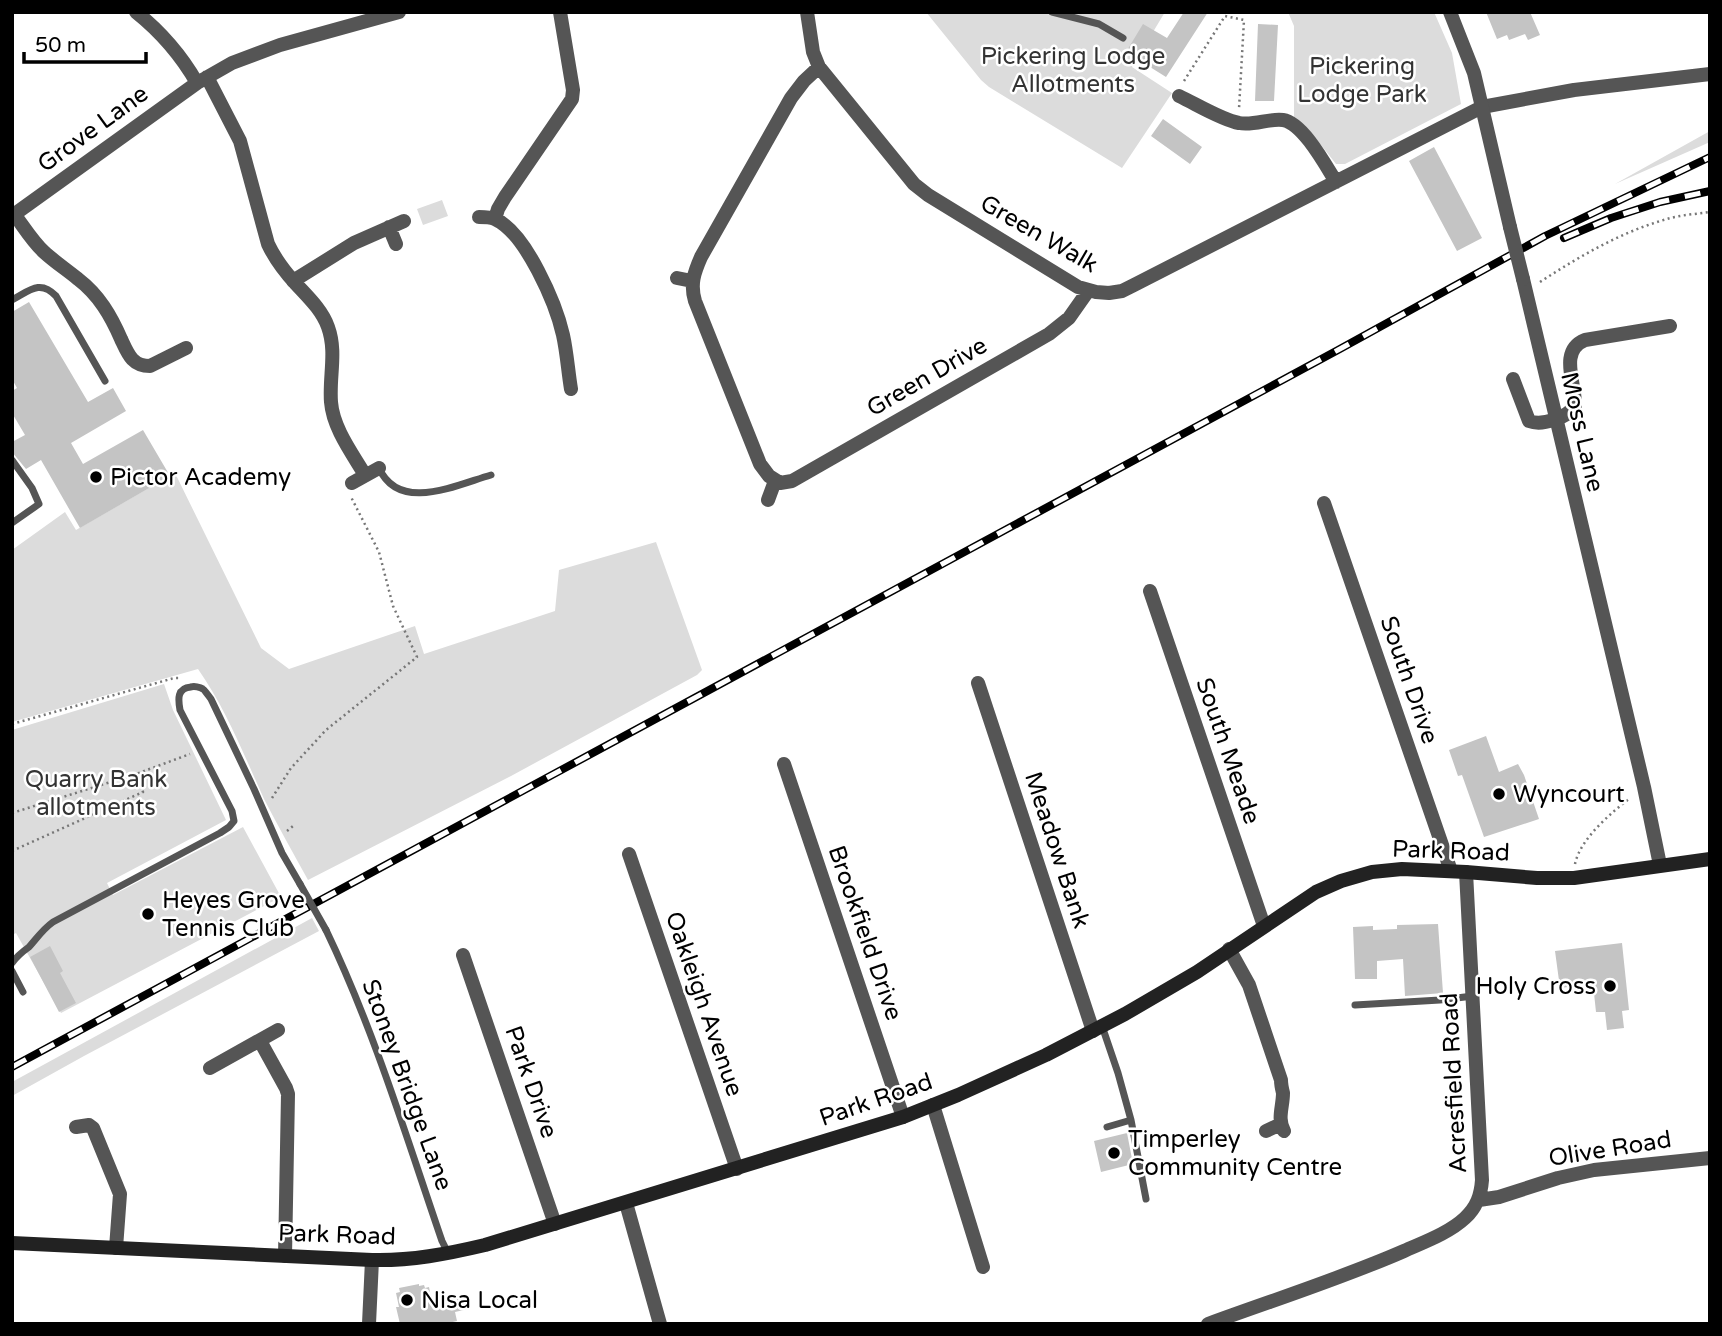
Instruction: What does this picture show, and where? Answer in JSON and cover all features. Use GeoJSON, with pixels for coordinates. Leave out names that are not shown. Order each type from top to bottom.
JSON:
{"type":"FeatureCollection","features":[{"type":"Feature","properties":{"kind":"main road","name":"Park Road"},"geometry":{"type":"LineString","coordinates":[[12,1243],[372,1260],[448,1254],[626,1203],[902,1118],[985,1083],[1098,1029],[1177,984],[1316,892],[1341,881],[1394,870],[1574,878],[1710,859]]}},
{"type":"Feature","properties":{"kind":"street"},"geometry":{"type":"LineString","coordinates":[[136,12],[202,80],[240,141],[268,244],[293,281],[321,312],[329,330],[334,354],[332,413],[365,475]]}},
{"type":"Feature","properties":{"kind":"street","name":"Grove Lane"},"geometry":{"type":"LineString","coordinates":[[13,215],[202,80],[249,55],[399,12]]}},
{"type":"Feature","properties":{"kind":"street"},"geometry":{"type":"LineString","coordinates":[[495,219],[505,197],[569,104],[573,94],[560,12]]}},
{"type":"Feature","properties":{"kind":"street","name":"Green Walk"},"geometry":{"type":"LineString","coordinates":[[807,12],[813,52],[819,67],[918,188],[1064,279],[1088,291],[1109,293],[1122,291],[1482,107],[1574,90],[1710,74]]}},
{"type":"Feature","properties":{"kind":"street","name":"Moss Lane"},"geometry":{"type":"LineString","coordinates":[[1450,12],[1470,62],[1482,107],[1644,787],[1660,865]]}},
{"type":"Feature","properties":{"kind":"street"},"geometry":{"type":"LineString","coordinates":[[768,500],[775,481],[760,464],[695,300],[692,281],[701,257],[790,98],[819,67]]}},
{"type":"Feature","properties":{"kind":"street"},"geometry":{"type":"LineString","coordinates":[[1179,96],[1239,123],[1281,120],[1290,122],[1310,143],[1336,182]]}},
{"type":"Feature","properties":{"kind":"street"},"geometry":{"type":"LineString","coordinates":[[13,215],[35,243],[81,280],[106,309],[134,363],[150,366],[169,351],[186,348]]}},
{"type":"Feature","properties":{"kind":"street"},"geometry":{"type":"LineString","coordinates":[[479,217],[495,219],[507,227],[535,265],[563,336],[571,389]]}},
{"type":"Feature","properties":{"kind":"street"},"geometry":{"type":"LineString","coordinates":[[293,281],[354,243],[404,222]]}},
{"type":"Feature","properties":{"kind":"street"},"geometry":{"type":"LineString","coordinates":[[389,227],[396,244]]}},
{"type":"Feature","properties":{"kind":"street"},"geometry":{"type":"LineString","coordinates":[[677,278],[692,281]]}},
{"type":"Feature","properties":{"kind":"street","name":"Green Drive"},"geometry":{"type":"LineString","coordinates":[[775,481],[792,481],[1049,334],[1069,318],[1088,291]]}},
{"type":"Feature","properties":{"kind":"street"},"geometry":{"type":"LineString","coordinates":[[1513,379],[1529,421],[1537,424],[1555,419],[1568,414],[1575,406],[1570,359],[1572,351],[1579,343],[1671,326]]}},
{"type":"Feature","properties":{"kind":"street"},"geometry":{"type":"LineString","coordinates":[[352,483],[379,468]]}},
{"type":"Feature","properties":{"kind":"street","name":"South Drive"},"geometry":{"type":"LineString","coordinates":[[1324,503],[1458,871]]}},
{"type":"Feature","properties":{"kind":"street","name":"South Meade"},"geometry":{"type":"LineString","coordinates":[[1150,590],[1264,926]]}},
{"type":"Feature","properties":{"kind":"street","name":"Meadow Bank"},"geometry":{"type":"LineString","coordinates":[[978,683],[1098,1029]]}},
{"type":"Feature","properties":{"kind":"street","name":"Brookfield Drive"},"geometry":{"type":"LineString","coordinates":[[784,764],[902,1118]]}},
{"type":"Feature","properties":{"kind":"street","name":"Oakleigh Avenue"},"geometry":{"type":"LineString","coordinates":[[629,854],[737,1169]]}},
{"type":"Feature","properties":{"kind":"street","name":"Acresfield Road"},"geometry":{"type":"LineString","coordinates":[[1208,1324],[1362,1268],[1425,1241],[1462,1221],[1479,1200],[1482,1172],[1473,996],[1458,871]]}},
{"type":"Feature","properties":{"kind":"street"},"geometry":{"type":"LineString","coordinates":[[1229,949],[1243,971],[1252,993],[1281,1080],[1283,1095],[1279,1115],[1282,1128],[1266,1131]]}},
{"type":"Feature","properties":{"kind":"street","name":"Park Drive"},"geometry":{"type":"LineString","coordinates":[[463,955],[555,1224]]}},
{"type":"Feature","properties":{"kind":"street"},"geometry":{"type":"LineString","coordinates":[[210,1068],[278,1030]]}},
{"type":"Feature","properties":{"kind":"street"},"geometry":{"type":"LineString","coordinates":[[260,1041],[288,1094],[285,1256]]}},
{"type":"Feature","properties":{"kind":"street"},"geometry":{"type":"LineString","coordinates":[[933,1105],[983,1267]]}},
{"type":"Feature","properties":{"kind":"street"},"geometry":{"type":"LineString","coordinates":[[76,1127],[89,1125],[93,1128],[117,1184],[120,1201],[116,1248]]}},
{"type":"Feature","properties":{"kind":"street","name":"Olive Road"},"geometry":{"type":"LineString","coordinates":[[1479,1200],[1492,1199],[1558,1178],[1594,1170],[1710,1158]]}},
{"type":"Feature","properties":{"kind":"street"},"geometry":{"type":"LineString","coordinates":[[626,1203],[660,1324]]}},
{"type":"Feature","properties":{"kind":"street"},"geometry":{"type":"LineString","coordinates":[[369,1324],[372,1260]]}},
{"type":"Feature","properties":{"kind":"lane"},"geometry":{"type":"LineString","coordinates":[[1052,12],[1099,24],[1124,38]]}},
{"type":"Feature","properties":{"kind":"lane"},"geometry":{"type":"LineString","coordinates":[[12,300],[34,288],[42,287],[56,296],[105,381]]}},
{"type":"Feature","properties":{"kind":"lane"},"geometry":{"type":"LineString","coordinates":[[12,460],[40,504],[12,523]]}},
{"type":"Feature","properties":{"kind":"lane"},"geometry":{"type":"LineString","coordinates":[[379,468],[383,478],[393,487],[421,494],[491,475]]}},
{"type":"Feature","properties":{"kind":"lane"},"geometry":{"type":"LineString","coordinates":[[12,963],[53,922],[229,827],[234,821],[232,811],[180,710],[179,694],[187,687]]}},
{"type":"Feature","properties":{"kind":"lane","name":"Stoney Bridge Lane"},"geometry":{"type":"LineString","coordinates":[[187,687],[203,689],[211,699],[282,853],[326,930],[344,969],[378,1052],[448,1254]]}},
{"type":"Feature","properties":{"kind":"lane"},"geometry":{"type":"LineString","coordinates":[[12,971],[23,992]]}},
{"type":"Feature","properties":{"kind":"lane"},"geometry":{"type":"LineString","coordinates":[[1355,1005],[1473,996]]}},
{"type":"Feature","properties":{"kind":"lane"},"geometry":{"type":"LineString","coordinates":[[1098,1029],[1131,1120],[1146,1199]]}},
{"type":"Feature","properties":{"kind":"lane"},"geometry":{"type":"LineString","coordinates":[[1107,1127],[1131,1120]]}},
{"type":"Feature","properties":{"kind":"path"},"geometry":{"type":"LineString","coordinates":[[1179,96],[1176,94],[1225,16],[1244,20],[1239,123]]}},
{"type":"Feature","properties":{"kind":"path"},"geometry":{"type":"LineString","coordinates":[[1524,285],[1617,237],[1668,219],[1710,212]]}},
{"type":"Feature","properties":{"kind":"path"},"geometry":{"type":"LineString","coordinates":[[263,810],[291,768],[326,730],[418,657],[393,606],[379,552],[350,495],[352,483]]}},
{"type":"Feature","properties":{"kind":"path"},"geometry":{"type":"LineString","coordinates":[[12,724],[174,678],[182,679],[187,687]]}},
{"type":"Feature","properties":{"kind":"path"},"geometry":{"type":"LineString","coordinates":[[12,813],[136,774],[200,750]]}},
{"type":"Feature","properties":{"kind":"path"},"geometry":{"type":"LineString","coordinates":[[12,851],[143,792],[136,774]]}},
{"type":"Feature","properties":{"kind":"path"},"geometry":{"type":"LineString","coordinates":[[1574,878],[1576,856],[1588,838],[1620,806],[1644,787]]}},
{"type":"Feature","properties":{"kind":"green space","name":"Pickering Lodge Allotments"},"geometry":{"type":"Polygon","coordinates":[[[926,12],[1165,12],[1132,67],[1172,93],[1122,168],[989,87],[926,12]]]}},
{"type":"Feature","properties":{"kind":"green space","name":"Pickering Lodge Park"},"geometry":{"type":"Polygon","coordinates":[[[1288,12],[1434,12],[1452,53],[1461,104],[1345,164],[1336,164],[1310,131],[1294,118],[1294,26],[1288,12]]]}},
{"type":"Feature","properties":{"kind":"green space"},"geometry":{"type":"Polygon","coordinates":[[[1710,131],[1710,142],[1615,184],[1710,131]]]}},
{"type":"Feature","properties":{"kind":"green space"},"geometry":{"type":"Polygon","coordinates":[[[442,200],[448,216],[423,225],[417,209],[442,200]]]}},
{"type":"Feature","properties":{"kind":"green space"},"geometry":{"type":"Polygon","coordinates":[[[175,473],[261,648],[289,669],[415,626],[424,654],[555,611],[559,570],[656,542],[702,670],[511,776],[308,880],[264,799],[226,716],[198,669],[12,722],[12,550],[65,512],[76,530],[175,473]]]}},
{"type":"Feature","properties":{"kind":"green space","name":"Quarry Bank allotments"},"geometry":{"type":"Polygon","coordinates":[[[164,684],[173,710],[226,820],[107,883],[113,895],[243,827],[281,897],[61,1013],[16,933],[12,935],[12,730],[164,684]]]}},
{"type":"Feature","properties":{"kind":"green space"},"geometry":{"type":"Polygon","coordinates":[[[312,918],[319,931],[12,1096],[12,1082],[312,918]]]}},
{"type":"Feature","properties":{"kind":"building"},"geometry":{"type":"Polygon","coordinates":[[[1184,12],[1208,12],[1166,77],[1126,52],[1143,24],[1167,38],[1184,12]]]}},
{"type":"Feature","properties":{"kind":"building"},"geometry":{"type":"Polygon","coordinates":[[[1486,12],[1530,12],[1540,35],[1528,40],[1525,34],[1509,40],[1507,35],[1497,39],[1486,12]]]}},
{"type":"Feature","properties":{"kind":"building"},"geometry":{"type":"Polygon","coordinates":[[[1258,24],[1278,25],[1274,101],[1255,101],[1258,24]]]}},
{"type":"Feature","properties":{"kind":"building"},"geometry":{"type":"Polygon","coordinates":[[[1163,119],[1202,147],[1190,164],[1151,136],[1163,119]]]}},
{"type":"Feature","properties":{"kind":"building"},"geometry":{"type":"Polygon","coordinates":[[[1434,147],[1482,238],[1457,251],[1409,161],[1434,147]]]}},
{"type":"Feature","properties":{"kind":"building"},"geometry":{"type":"Polygon","coordinates":[[[29,302],[88,402],[113,388],[126,411],[71,443],[83,464],[143,430],[170,476],[80,528],[41,460],[26,469],[12,452],[12,442],[25,435],[12,413],[12,391],[17,388],[12,379],[12,312],[29,302]]]}},
{"type":"Feature","properties":{"kind":"building","name":"Wyncourt"},"geometry":{"type":"Polygon","coordinates":[[[1486,736],[1499,772],[1518,764],[1539,819],[1484,837],[1462,775],[1458,776],[1449,750],[1486,736]]]}},
{"type":"Feature","properties":{"kind":"building"},"geometry":{"type":"Polygon","coordinates":[[[1438,924],[1443,993],[1405,996],[1403,959],[1377,961],[1377,979],[1355,979],[1353,927],[1373,926],[1373,930],[1397,929],[1397,925],[1438,924]]]}},
{"type":"Feature","properties":{"kind":"building","name":"Holy Cross"},"geometry":{"type":"Polygon","coordinates":[[[1622,943],[1629,1010],[1622,1011],[1624,1028],[1607,1030],[1605,1012],[1596,1012],[1593,984],[1560,988],[1555,951],[1622,943]]]}},
{"type":"Feature","properties":{"kind":"building"},"geometry":{"type":"Polygon","coordinates":[[[50,946],[63,971],[60,973],[76,1003],[59,1012],[30,957],[50,946]]]}},
{"type":"Feature","properties":{"kind":"building","name":"Timperley Community Centre"},"geometry":{"type":"Polygon","coordinates":[[[1127,1133],[1133,1164],[1101,1172],[1094,1141],[1127,1133]]]}},
{"type":"Feature","properties":{"kind":"building"},"geometry":{"type":"Polygon","coordinates":[[[419,1284],[425,1288],[429,1287],[432,1303],[465,1297],[468,1309],[455,1312],[457,1321],[444,1324],[400,1324],[396,1293],[400,1292],[399,1288],[419,1284]]]}},
{"type":"Feature","properties":{"kind":"railway"},"geometry":{"type":"LineString","coordinates":[[12,1067],[1545,236],[1710,157]]}},
{"type":"Feature","properties":{"kind":"railway"},"geometry":{"type":"LineString","coordinates":[[1564,238],[1611,218],[1660,202],[1710,191]]}},
{"type":"Feature","properties":{"kind":"place","name":"Pictor Academy"},"geometry":{"type":"Point","coordinates":[96,477]}},
{"type":"Feature","properties":{"kind":"place","name":"Wyncourt"},"geometry":{"type":"Point","coordinates":[1499,794]}},
{"type":"Feature","properties":{"kind":"place","name":"Heyes Grove Tennis Club"},"geometry":{"type":"Point","coordinates":[148,914]}},
{"type":"Feature","properties":{"kind":"place","name":"Holy Cross"},"geometry":{"type":"Point","coordinates":[1610,986]}},
{"type":"Feature","properties":{"kind":"place","name":"Timperley Community Centre"},"geometry":{"type":"Point","coordinates":[1114,1153]}},
{"type":"Feature","properties":{"kind":"place","name":"Nisa Local"},"geometry":{"type":"Point","coordinates":[407,1300]}}]}
